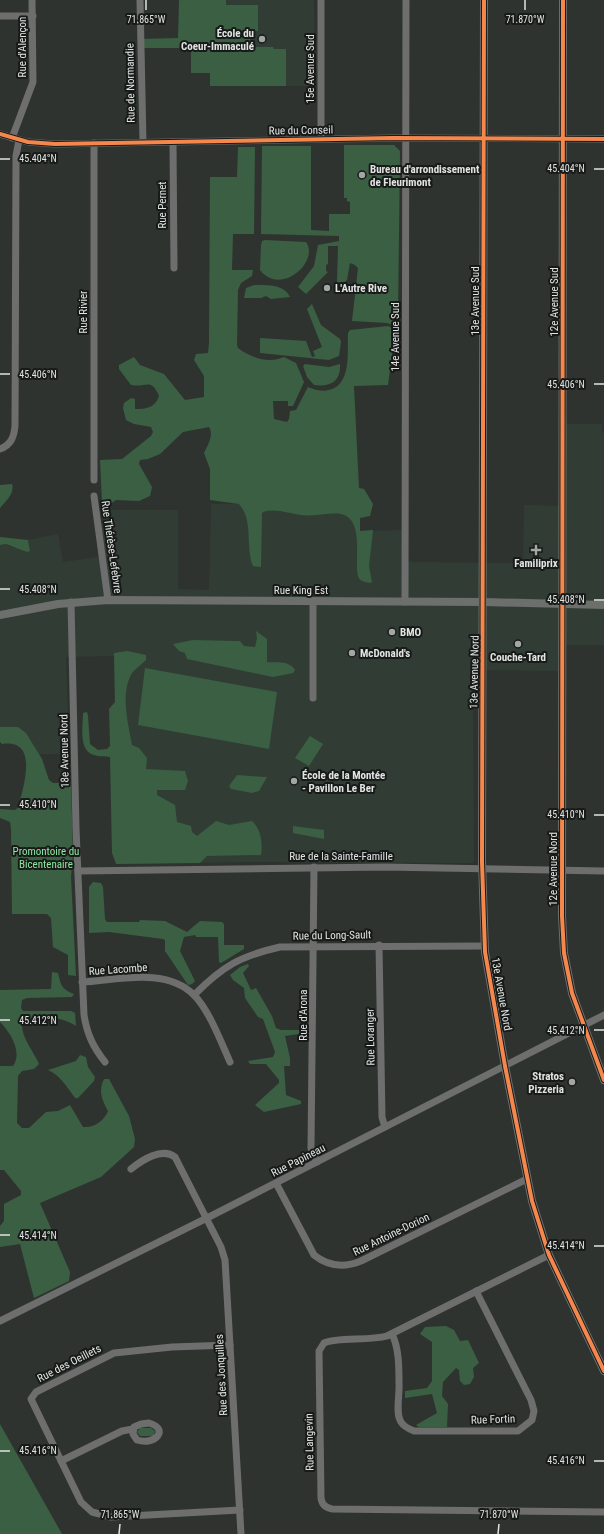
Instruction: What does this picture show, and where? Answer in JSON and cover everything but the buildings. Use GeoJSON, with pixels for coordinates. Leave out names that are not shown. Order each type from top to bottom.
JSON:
{"type":"FeatureCollection","features":[{"type":"Feature","properties":{"kind":"main road","name":"13e Avenue Sud"},"geometry":{"type":"LineString","coordinates":[[484,0],[484,602]]}},
{"type":"Feature","properties":{"kind":"main road","name":"12e Avenue Sud"},"geometry":{"type":"LineString","coordinates":[[562,604],[563,0]]}},
{"type":"Feature","properties":{"kind":"main road","name":"Rue King Est"},"geometry":{"type":"LineString","coordinates":[[0,615],[37,607],[71,602],[108,600],[484,602],[604,605]]}},
{"type":"Feature","properties":{"kind":"main road","name":"13e Avenue Nord"},"geometry":{"type":"LineString","coordinates":[[484,602],[482,869],[484,946],[505,1066],[527,1179],[538,1224],[549,1255],[604,1371]]}},
{"type":"Feature","properties":{"kind":"main road","name":"12e Avenue Nord"},"geometry":{"type":"LineString","coordinates":[[562,604],[562,871],[564,953],[572,993],[604,1080]]}},
{"type":"Feature","properties":{"kind":"street","name":"Rue d'Alençon"},"geometry":{"type":"LineString","coordinates":[[12,138],[32,82],[32,0]]}},
{"type":"Feature","properties":{"kind":"street","name":"Rue de Normandie"},"geometry":{"type":"LineString","coordinates":[[140,0],[143,142]]}},
{"type":"Feature","properties":{"kind":"street","name":"15e Avenue Sud"},"geometry":{"type":"LineString","coordinates":[[321,0],[321,138]]}},
{"type":"Feature","properties":{"kind":"street","name":"14e Avenue Sud"},"geometry":{"type":"LineString","coordinates":[[405,602],[406,0]]}},
{"type":"Feature","properties":{"kind":"street"},"geometry":{"type":"LineString","coordinates":[[0,16],[33,16]]}},
{"type":"Feature","properties":{"kind":"street","name":"Rue du Conseil"},"geometry":{"type":"LineString","coordinates":[[0,134],[19,140],[46,144],[321,138],[604,139]]}},
{"type":"Feature","properties":{"kind":"street"},"geometry":{"type":"LineString","coordinates":[[0,449],[12,439],[16,416],[16,156],[19,140]]}},
{"type":"Feature","properties":{"kind":"street","name":"Rue Pernet"},"geometry":{"type":"LineString","coordinates":[[173,142],[174,268]]}},
{"type":"Feature","properties":{"kind":"street","name":"Rue Rivier"},"geometry":{"type":"LineString","coordinates":[[94,143],[94,480]]}},
{"type":"Feature","properties":{"kind":"street","name":"Rue Thérèse-Lefebvre"},"geometry":{"type":"LineString","coordinates":[[94,496],[108,600]]}},
{"type":"Feature","properties":{"kind":"street"},"geometry":{"type":"LineString","coordinates":[[313,601],[313,698]]}},
{"type":"Feature","properties":{"kind":"street","name":"18e Avenue Nord"},"geometry":{"type":"LineString","coordinates":[[71,602],[78,871],[84,1015],[86,1031],[93,1047],[104,1062]]}},
{"type":"Feature","properties":{"kind":"street","name":"Rue de la Sainte-Famille"},"geometry":{"type":"LineString","coordinates":[[78,871],[314,867],[604,871]]}},
{"type":"Feature","properties":{"kind":"street","name":"Rue d'Arona"},"geometry":{"type":"LineString","coordinates":[[314,867],[311,1148],[317,1162]]}},
{"type":"Feature","properties":{"kind":"street","name":"Rue du Long-Sault"},"geometry":{"type":"LineString","coordinates":[[194,995],[211,978],[230,964],[251,954],[280,947],[379,945],[484,946]]}},
{"type":"Feature","properties":{"kind":"street","name":"Rue Loranger"},"geometry":{"type":"LineString","coordinates":[[379,945],[382,1117],[385,1127]]}},
{"type":"Feature","properties":{"kind":"street","name":"Rue Lacombe"},"geometry":{"type":"LineString","coordinates":[[82,982],[154,977],[174,982],[194,995],[213,1024],[230,1062]]}},
{"type":"Feature","properties":{"kind":"street","name":"Rue Papineau"},"geometry":{"type":"LineString","coordinates":[[0,1321],[207,1218],[505,1066],[583,1024],[604,1015]]}},
{"type":"Feature","properties":{"kind":"street","name":"Rue des Jonquilles"},"geometry":{"type":"LineString","coordinates":[[131,1169],[141,1161],[160,1153],[171,1154],[179,1163],[207,1218],[225,1260],[241,1534]]}},
{"type":"Feature","properties":{"kind":"street","name":"Rue Antoine-Dorion"},"geometry":{"type":"LineString","coordinates":[[276,1183],[309,1249],[319,1259],[340,1266],[361,1261],[527,1179]]}},
{"type":"Feature","properties":{"kind":"street","name":"Rue Langevin"},"geometry":{"type":"LineString","coordinates":[[549,1255],[392,1334],[372,1339],[328,1341],[321,1347],[319,1359],[320,1498],[322,1504],[332,1509],[604,1512]]}},
{"type":"Feature","properties":{"kind":"street","name":"Rue Fortin"},"geometry":{"type":"LineString","coordinates":[[392,1334],[396,1344],[400,1422],[406,1428],[414,1431],[518,1431],[532,1420],[534,1410],[531,1400],[476,1291]]}},
{"type":"Feature","properties":{"kind":"street","name":"Rue des Oeillets"},"geometry":{"type":"LineString","coordinates":[[230,1345],[172,1347],[114,1353],[36,1392],[31,1399],[32,1404],[81,1502],[92,1512],[102,1516],[111,1517],[240,1510]]}},
{"type":"Feature","properties":{"kind":"street"},"geometry":{"type":"LineString","coordinates":[[61,1462],[122,1431],[133,1430]]}},
{"type":"Feature","properties":{"kind":"shaded area","name":"École du Coeur-Immaculé"},"geometry":{"type":"Polygon","coordinates":[[[210,0],[314,0],[315,86],[210,86],[210,0]]]}},
{"type":"Feature","properties":{"kind":"shaded area"},"geometry":{"type":"Polygon","coordinates":[[[562,424],[602,424],[602,433],[604,433],[604,645],[562,645],[562,671],[477,670],[477,686],[473,700],[474,861],[472,863],[250,862],[116,864],[114,656],[66,657],[69,754],[38,754],[29,737],[0,737],[0,545],[6,544],[11,547],[30,550],[28,540],[58,534],[63,562],[105,556],[101,523],[104,519],[103,510],[178,510],[178,589],[209,590],[211,504],[360,503],[360,531],[405,530],[406,562],[523,563],[524,505],[562,506],[562,424]]]}},
{"type":"Feature","properties":{"kind":"green space"},"geometry":{"type":"Polygon","coordinates":[[[179,0],[226,0],[226,5],[258,5],[258,31],[250,31],[250,47],[273,47],[274,49],[286,49],[286,86],[210,86],[210,73],[191,73],[191,48],[140,48],[140,39],[178,38],[179,0]]]}},
{"type":"Feature","properties":{"kind":"green space"},"geometry":{"type":"Polygon","coordinates":[[[344,145],[394,145],[400,151],[398,319],[393,325],[387,323],[352,321],[358,268],[350,263],[347,280],[340,286],[337,282],[338,246],[328,246],[328,264],[326,265],[326,271],[328,272],[306,294],[298,287],[314,266],[318,245],[339,241],[339,236],[261,234],[262,146],[311,146],[311,230],[329,231],[329,214],[350,214],[350,202],[347,201],[347,198],[344,198],[344,145]]]}},
{"type":"Feature","properties":{"kind":"green space"},"geometry":{"type":"Polygon","coordinates":[[[238,147],[255,147],[254,234],[233,234],[232,270],[253,270],[252,276],[241,283],[238,290],[237,345],[243,352],[260,359],[272,360],[284,357],[296,363],[304,382],[293,406],[288,406],[288,401],[273,401],[274,419],[287,422],[290,411],[296,410],[308,387],[327,391],[336,387],[342,381],[347,366],[348,333],[350,330],[388,326],[392,328],[392,355],[388,385],[354,386],[359,488],[364,489],[373,504],[370,516],[360,518],[360,531],[373,530],[369,566],[372,582],[370,583],[362,581],[359,578],[357,569],[356,532],[348,517],[341,514],[306,515],[281,511],[266,511],[262,513],[261,567],[253,566],[248,526],[244,511],[239,504],[210,500],[210,469],[204,453],[211,437],[209,427],[183,432],[160,454],[148,459],[140,460],[139,464],[152,487],[150,496],[139,501],[116,500],[110,504],[102,502],[100,460],[122,459],[151,436],[153,432],[151,427],[134,424],[126,420],[123,408],[124,403],[131,398],[135,399],[135,409],[143,409],[153,405],[159,396],[154,387],[151,385],[131,385],[119,369],[119,365],[134,357],[140,365],[164,374],[185,400],[204,397],[204,376],[194,360],[196,354],[208,353],[209,343],[210,177],[237,177],[238,147]]]}},
{"type":"Feature","properties":{"kind":"green space"},"geometry":{"type":"Polygon","coordinates":[[[262,241],[306,242],[309,250],[308,258],[296,273],[287,278],[278,280],[269,277],[260,270],[261,245],[262,241]]]}},
{"type":"Feature","properties":{"kind":"green space"},"geometry":{"type":"Polygon","coordinates":[[[254,285],[270,285],[279,287],[290,297],[271,299],[266,296],[261,298],[244,298],[246,288],[254,285]]]}},
{"type":"Feature","properties":{"kind":"green space"},"geometry":{"type":"Polygon","coordinates":[[[312,304],[321,325],[340,339],[339,356],[329,360],[260,353],[260,338],[306,341],[312,357],[315,356],[313,351],[322,347],[307,309],[312,304]]]}},
{"type":"Feature","properties":{"kind":"green space"},"geometry":{"type":"Polygon","coordinates":[[[305,364],[329,367],[340,364],[339,375],[330,384],[314,385],[307,377],[303,366],[305,364]]]}},
{"type":"Feature","properties":{"kind":"green space"},"geometry":{"type":"Polygon","coordinates":[[[12,484],[13,487],[11,494],[0,508],[0,485],[12,484]]]}},
{"type":"Feature","properties":{"kind":"green space"},"geometry":{"type":"Polygon","coordinates":[[[0,537],[28,540],[30,551],[27,552],[6,544],[0,545],[0,537]]]}},
{"type":"Feature","properties":{"kind":"green space"},"geometry":{"type":"Polygon","coordinates":[[[256,631],[267,639],[267,662],[286,663],[295,670],[293,673],[273,677],[187,659],[185,653],[179,651],[173,644],[193,640],[240,641],[244,646],[255,647],[257,638],[256,631]]]}},
{"type":"Feature","properties":{"kind":"green space"},"geometry":{"type":"Polygon","coordinates":[[[127,651],[146,655],[146,660],[132,673],[126,690],[127,718],[132,745],[139,748],[147,758],[146,769],[185,771],[188,781],[185,790],[157,790],[157,795],[175,805],[177,822],[191,826],[192,832],[197,836],[216,821],[229,825],[252,821],[261,837],[261,855],[207,856],[200,863],[116,864],[112,853],[110,757],[98,756],[89,753],[83,743],[82,731],[83,713],[87,712],[90,744],[98,750],[107,749],[110,746],[109,709],[115,702],[114,653],[127,651]]]}},
{"type":"Feature","properties":{"kind":"green space"},"geometry":{"type":"Polygon","coordinates":[[[145,668],[277,692],[269,749],[138,725],[145,668]]]}},
{"type":"Feature","properties":{"kind":"green space","name":"Promontoire du Bicentenaire"},"geometry":{"type":"Polygon","coordinates":[[[0,727],[18,727],[26,733],[42,759],[49,780],[53,783],[71,783],[73,853],[71,877],[76,976],[68,975],[68,955],[53,947],[51,918],[47,914],[12,914],[11,829],[10,822],[0,818],[0,809],[15,810],[18,808],[23,789],[26,766],[25,756],[21,749],[14,744],[2,744],[0,742],[0,727]]]}},
{"type":"Feature","properties":{"kind":"green space"},"geometry":{"type":"Polygon","coordinates":[[[310,736],[323,744],[309,766],[295,758],[310,736]]]}},
{"type":"Feature","properties":{"kind":"green space"},"geometry":{"type":"Polygon","coordinates":[[[237,775],[267,777],[259,791],[252,793],[231,789],[229,786],[237,775]]]}},
{"type":"Feature","properties":{"kind":"green space"},"geometry":{"type":"Polygon","coordinates":[[[293,826],[324,830],[324,839],[293,833],[293,826]]]}},
{"type":"Feature","properties":{"kind":"green space"},"geometry":{"type":"Polygon","coordinates":[[[93,882],[101,883],[103,887],[105,919],[107,922],[139,922],[140,920],[165,921],[187,932],[200,921],[222,922],[224,924],[224,945],[244,945],[244,949],[221,963],[219,962],[218,937],[196,937],[195,935],[184,937],[180,951],[195,981],[188,985],[165,951],[165,940],[109,932],[89,933],[89,887],[93,882]]]}},
{"type":"Feature","properties":{"kind":"green space"},"geometry":{"type":"Polygon","coordinates":[[[248,964],[249,966],[243,973],[251,990],[256,988],[272,1016],[276,1028],[281,1030],[306,1030],[306,1033],[285,1036],[290,1058],[290,1066],[284,1066],[286,1095],[301,1101],[301,1104],[264,1112],[255,1105],[279,1083],[279,1080],[266,1064],[250,1064],[248,1061],[273,1057],[275,1052],[263,1019],[258,1017],[245,998],[244,988],[233,980],[230,975],[240,967],[248,964]]]}},
{"type":"Feature","properties":{"kind":"green space"},"geometry":{"type":"Polygon","coordinates":[[[52,972],[58,973],[62,986],[74,994],[72,997],[27,998],[22,1000],[21,1008],[23,1011],[71,1011],[75,1013],[76,1026],[70,1022],[57,1018],[43,1017],[23,1019],[22,1025],[24,1036],[39,1064],[34,1069],[22,1071],[18,1076],[17,1123],[22,1128],[29,1128],[46,1112],[58,1111],[70,1105],[83,1127],[95,1125],[104,1118],[108,1111],[103,1099],[101,1088],[104,1079],[109,1079],[129,1116],[135,1139],[134,1147],[101,1177],[40,1203],[70,1272],[69,1281],[34,1298],[20,1244],[0,1247],[0,1226],[4,1221],[4,1204],[21,1195],[21,1191],[4,1170],[0,1170],[0,1066],[13,1066],[17,1055],[14,1042],[8,1031],[0,1022],[0,990],[51,989],[52,972]]]}},
{"type":"Feature","properties":{"kind":"green space"},"geometry":{"type":"Polygon","coordinates":[[[80,1055],[86,1057],[88,1067],[95,1077],[94,1081],[78,1098],[75,1098],[60,1078],[48,1070],[76,1061],[80,1055]]]}},
{"type":"Feature","properties":{"kind":"green space"},"geometry":{"type":"Polygon","coordinates":[[[446,1326],[454,1330],[460,1341],[468,1340],[479,1363],[473,1368],[474,1377],[470,1384],[464,1385],[460,1381],[459,1370],[456,1368],[443,1382],[442,1396],[448,1404],[447,1427],[419,1427],[416,1425],[437,1413],[432,1394],[405,1398],[405,1391],[427,1388],[432,1381],[432,1342],[420,1334],[425,1327],[446,1326]]]}},
{"type":"Feature","properties":{"kind":"green space"},"geometry":{"type":"Polygon","coordinates":[[[0,1424],[62,1534],[0,1534],[0,1424]]]}},
{"type":"Feature","properties":{"kind":"green space"},"geometry":{"type":"Polygon","coordinates":[[[140,1428],[151,1428],[155,1431],[154,1436],[140,1436],[137,1432],[140,1428]]]}},
{"type":"Feature","properties":{"kind":"cycle path"},"geometry":{"type":"LineString","coordinates":[[484,0],[482,862],[485,952],[505,1066],[532,1201],[549,1255],[604,1371]]}},
{"type":"Feature","properties":{"kind":"cycle path"},"geometry":{"type":"LineString","coordinates":[[563,0],[562,916],[564,953],[572,993],[604,1080]]}},
{"type":"Feature","properties":{"kind":"cycle path"},"geometry":{"type":"LineString","coordinates":[[0,134],[28,142],[55,144],[393,138],[604,139]]}},
{"type":"Feature","properties":{"kind":"place","name":"École du Coeur-Immaculé"},"geometry":{"type":"Point","coordinates":[262,39]}},
{"type":"Feature","properties":{"kind":"place","name":"Bureau d'arrondissement de Fleurimont"},"geometry":{"type":"Point","coordinates":[362,175]}},
{"type":"Feature","properties":{"kind":"place","name":"L'Autre Rive"},"geometry":{"type":"Point","coordinates":[327,288]}},
{"type":"Feature","properties":{"kind":"place","name":"Familiprix"},"geometry":{"type":"Point","coordinates":[536,550]}},
{"type":"Feature","properties":{"kind":"place","name":"BMO"},"geometry":{"type":"Point","coordinates":[392,632]}},
{"type":"Feature","properties":{"kind":"place","name":"Couche-Tard"},"geometry":{"type":"Point","coordinates":[518,644]}},
{"type":"Feature","properties":{"kind":"place","name":"McDonald's"},"geometry":{"type":"Point","coordinates":[352,653]}},
{"type":"Feature","properties":{"kind":"place","name":"École de la Montée - Pavillon Le Ber"},"geometry":{"type":"Point","coordinates":[294,781]}},
{"type":"Feature","properties":{"kind":"place","name":"Stratos Pizzeria"},"geometry":{"type":"Point","coordinates":[572,1082]}}]}
